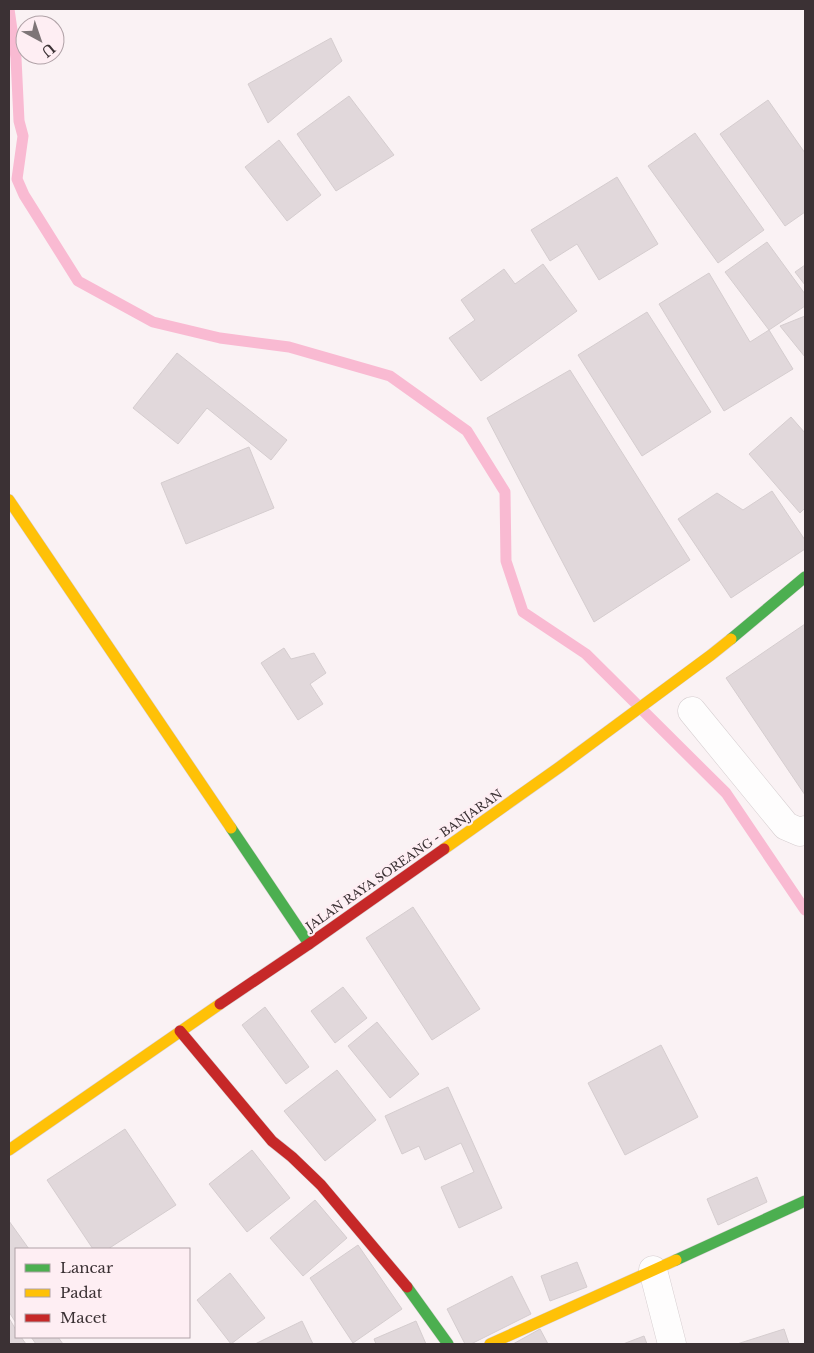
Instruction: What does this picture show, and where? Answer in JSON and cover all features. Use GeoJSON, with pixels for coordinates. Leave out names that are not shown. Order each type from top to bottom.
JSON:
{"type":"FeatureCollection","features":[{"type":"Feature","properties":{"kind":"street"},"geometry":{"type":"LineString","coordinates":[[9,500],[309,944]]}},
{"type":"Feature","properties":{"kind":"street","name":"JALAN RAYA SOREANG - BANJARAN"},"geometry":{"type":"LineString","coordinates":[[9,1150],[309,944],[561,766],[711,655],[805,577]]}},
{"type":"Feature","properties":{"kind":"street"},"geometry":{"type":"LineString","coordinates":[[692,711],[786,826],[800,832],[805,830]]}},
{"type":"Feature","properties":{"kind":"street"},"geometry":{"type":"LineString","coordinates":[[180,1032],[272,1141],[321,1185],[405,1284],[448,1344]]}},
{"type":"Feature","properties":{"kind":"street"},"geometry":{"type":"LineString","coordinates":[[490,1344],[805,1201]]}},
{"type":"Feature","properties":{"kind":"street"},"geometry":{"type":"LineString","coordinates":[[654,1270],[672,1344]]}},
{"type":"Feature","properties":{"kind":"building"},"geometry":{"type":"Polygon","coordinates":[[[331,38],[342,61],[268,123],[248,84],[331,38]]]}},
{"type":"Feature","properties":{"kind":"building"},"geometry":{"type":"Polygon","coordinates":[[[349,96],[394,155],[336,191],[297,134],[349,96]]]}},
{"type":"Feature","properties":{"kind":"building"},"geometry":{"type":"Polygon","coordinates":[[[768,100],[805,153],[805,212],[785,226],[720,134],[768,100]]]}},
{"type":"Feature","properties":{"kind":"building"},"geometry":{"type":"Polygon","coordinates":[[[695,133],[764,230],[718,263],[648,166],[695,133]]]}},
{"type":"Feature","properties":{"kind":"building"},"geometry":{"type":"Polygon","coordinates":[[[279,140],[321,195],[287,221],[245,167],[279,140]]]}},
{"type":"Feature","properties":{"kind":"building"},"geometry":{"type":"Polygon","coordinates":[[[617,177],[658,244],[599,280],[577,244],[550,261],[531,230],[617,177]]]}},
{"type":"Feature","properties":{"kind":"building"},"geometry":{"type":"Polygon","coordinates":[[[767,242],[805,294],[805,306],[769,330],[725,272],[767,242]]]}},
{"type":"Feature","properties":{"kind":"building"},"geometry":{"type":"Polygon","coordinates":[[[543,264],[577,311],[481,381],[449,338],[475,320],[461,300],[504,269],[515,284],[543,264]]]}},
{"type":"Feature","properties":{"kind":"building"},"geometry":{"type":"Polygon","coordinates":[[[805,265],[805,285],[795,272],[805,265]]]}},
{"type":"Feature","properties":{"kind":"building"},"geometry":{"type":"Polygon","coordinates":[[[709,273],[750,342],[769,330],[793,369],[724,411],[659,304],[709,273]]]}},
{"type":"Feature","properties":{"kind":"building"},"geometry":{"type":"Polygon","coordinates":[[[647,312],[711,412],[642,456],[578,355],[647,312]]]}},
{"type":"Feature","properties":{"kind":"building"},"geometry":{"type":"Polygon","coordinates":[[[805,316],[805,357],[780,326],[805,316]]]}},
{"type":"Feature","properties":{"kind":"building"},"geometry":{"type":"Polygon","coordinates":[[[177,353],[287,440],[271,460],[207,408],[178,444],[133,408],[177,353]]]}},
{"type":"Feature","properties":{"kind":"building"},"geometry":{"type":"Polygon","coordinates":[[[570,370],[690,560],[594,622],[487,418],[570,370]]]}},
{"type":"Feature","properties":{"kind":"building"},"geometry":{"type":"Polygon","coordinates":[[[791,417],[805,433],[805,508],[800,513],[749,454],[791,417]]]}},
{"type":"Feature","properties":{"kind":"building"},"geometry":{"type":"Polygon","coordinates":[[[249,447],[274,508],[186,544],[161,483],[249,447]]]}},
{"type":"Feature","properties":{"kind":"building"},"geometry":{"type":"Polygon","coordinates":[[[772,491],[805,540],[805,549],[731,598],[678,519],[717,493],[743,510],[772,491]]]}},
{"type":"Feature","properties":{"kind":"building"},"geometry":{"type":"Polygon","coordinates":[[[805,624],[805,795],[726,678],[805,624]]]}},
{"type":"Feature","properties":{"kind":"building"},"geometry":{"type":"Polygon","coordinates":[[[284,648],[291,659],[314,653],[326,673],[310,684],[323,704],[298,720],[261,663],[284,648]]]}},
{"type":"Feature","properties":{"kind":"building"},"geometry":{"type":"Polygon","coordinates":[[[413,907],[480,1009],[432,1040],[366,938],[413,907]]]}},
{"type":"Feature","properties":{"kind":"building"},"geometry":{"type":"Polygon","coordinates":[[[343,987],[367,1018],[335,1043],[311,1011],[343,987]]]}},
{"type":"Feature","properties":{"kind":"building"},"geometry":{"type":"Polygon","coordinates":[[[265,1007],[309,1067],[286,1084],[242,1025],[265,1007]]]}},
{"type":"Feature","properties":{"kind":"building"},"geometry":{"type":"Polygon","coordinates":[[[377,1022],[419,1074],[390,1098],[348,1046],[377,1022]]]}},
{"type":"Feature","properties":{"kind":"building"},"geometry":{"type":"Polygon","coordinates":[[[661,1045],[698,1117],[625,1155],[588,1083],[661,1045]]]}},
{"type":"Feature","properties":{"kind":"building"},"geometry":{"type":"Polygon","coordinates":[[[337,1070],[376,1120],[325,1161],[284,1111],[337,1070]]]}},
{"type":"Feature","properties":{"kind":"building"},"geometry":{"type":"Polygon","coordinates":[[[448,1087],[502,1208],[459,1228],[441,1187],[474,1172],[461,1143],[425,1160],[419,1146],[402,1154],[385,1116],[448,1087]]]}},
{"type":"Feature","properties":{"kind":"building"},"geometry":{"type":"Polygon","coordinates":[[[125,1129],[176,1205],[110,1248],[92,1248],[47,1180],[125,1129]]]}},
{"type":"Feature","properties":{"kind":"building"},"geometry":{"type":"Polygon","coordinates":[[[252,1150],[290,1198],[247,1232],[209,1184],[252,1150]]]}},
{"type":"Feature","properties":{"kind":"building"},"geometry":{"type":"Polygon","coordinates":[[[757,1177],[767,1202],[718,1225],[707,1199],[757,1177]]]}},
{"type":"Feature","properties":{"kind":"building"},"geometry":{"type":"Polygon","coordinates":[[[315,1200],[347,1238],[303,1276],[270,1238],[315,1200]]]}},
{"type":"Feature","properties":{"kind":"building"},"geometry":{"type":"Polygon","coordinates":[[[9,1221],[28,1248],[15,1248],[15,1321],[9,1312],[9,1221]]]}},
{"type":"Feature","properties":{"kind":"building"},"geometry":{"type":"Polygon","coordinates":[[[358,1245],[402,1309],[353,1343],[310,1278],[358,1245]]]}},
{"type":"Feature","properties":{"kind":"building"},"geometry":{"type":"Polygon","coordinates":[[[577,1262],[587,1287],[550,1301],[541,1276],[577,1262]]]}},
{"type":"Feature","properties":{"kind":"building"},"geometry":{"type":"Polygon","coordinates":[[[230,1273],[265,1318],[231,1344],[197,1300],[230,1273]]]}},
{"type":"Feature","properties":{"kind":"building"},"geometry":{"type":"Polygon","coordinates":[[[512,1276],[531,1314],[471,1344],[465,1344],[447,1309],[512,1276]]]}},
{"type":"Feature","properties":{"kind":"building"},"geometry":{"type":"Polygon","coordinates":[[[9,1318],[15,1328],[15,1338],[22,1338],[26,1344],[9,1344],[9,1318]]]}},
{"type":"Feature","properties":{"kind":"building"},"geometry":{"type":"Polygon","coordinates":[[[302,1321],[313,1344],[255,1344],[302,1321]]]}},
{"type":"Feature","properties":{"kind":"building"},"geometry":{"type":"Polygon","coordinates":[[[416,1321],[426,1344],[376,1344],[374,1339],[416,1321]]]}},
{"type":"Feature","properties":{"kind":"building"},"geometry":{"type":"Polygon","coordinates":[[[540,1329],[548,1344],[513,1344],[540,1329]]]}},
{"type":"Feature","properties":{"kind":"building"},"geometry":{"type":"Polygon","coordinates":[[[784,1329],[789,1344],[737,1344],[784,1329]]]}},
{"type":"Feature","properties":{"kind":"building"},"geometry":{"type":"Polygon","coordinates":[[[644,1336],[647,1344],[623,1344],[644,1336]]]}},
{"type":"Feature","properties":{"kind":"building"},"geometry":{"type":"Polygon","coordinates":[[[32,1338],[59,1338],[63,1344],[36,1344],[32,1338]]]}},
{"type":"Feature","properties":{"kind":"waterway"},"geometry":{"type":"LineString","coordinates":[[9,9],[16,58],[19,121],[23,136],[17,179],[24,195],[78,281],[153,322],[220,338],[289,347],[390,376],[467,431],[505,492],[506,561],[523,612],[586,654],[726,793],[805,910]]}},
{"type":"Feature","properties":{"kind":"traffic: fast"},"geometry":{"type":"LineString","coordinates":[[731,639],[805,577]]}},
{"type":"Feature","properties":{"kind":"traffic: fast"},"geometry":{"type":"LineString","coordinates":[[231,828],[309,944]]}},
{"type":"Feature","properties":{"kind":"traffic: fast"},"geometry":{"type":"LineString","coordinates":[[676,1260],[805,1201]]}},
{"type":"Feature","properties":{"kind":"traffic: fast"},"geometry":{"type":"LineString","coordinates":[[407,1287],[448,1344]]}},
{"type":"Feature","properties":{"kind":"traffic: slow"},"geometry":{"type":"LineString","coordinates":[[9,500],[231,828]]}},
{"type":"Feature","properties":{"kind":"traffic: slow"},"geometry":{"type":"LineString","coordinates":[[444,849],[561,766],[731,639]]}},
{"type":"Feature","properties":{"kind":"traffic: slow"},"geometry":{"type":"LineString","coordinates":[[9,1150],[220,1004]]}},
{"type":"Feature","properties":{"kind":"traffic: slow"},"geometry":{"type":"LineString","coordinates":[[490,1344],[676,1260]]}},
{"type":"Feature","properties":{"kind":"traffic: jam"},"geometry":{"type":"LineString","coordinates":[[220,1004],[444,849]]}},
{"type":"Feature","properties":{"kind":"traffic: jam"},"geometry":{"type":"LineString","coordinates":[[180,1031],[272,1141],[321,1185],[407,1287]]}}]}
